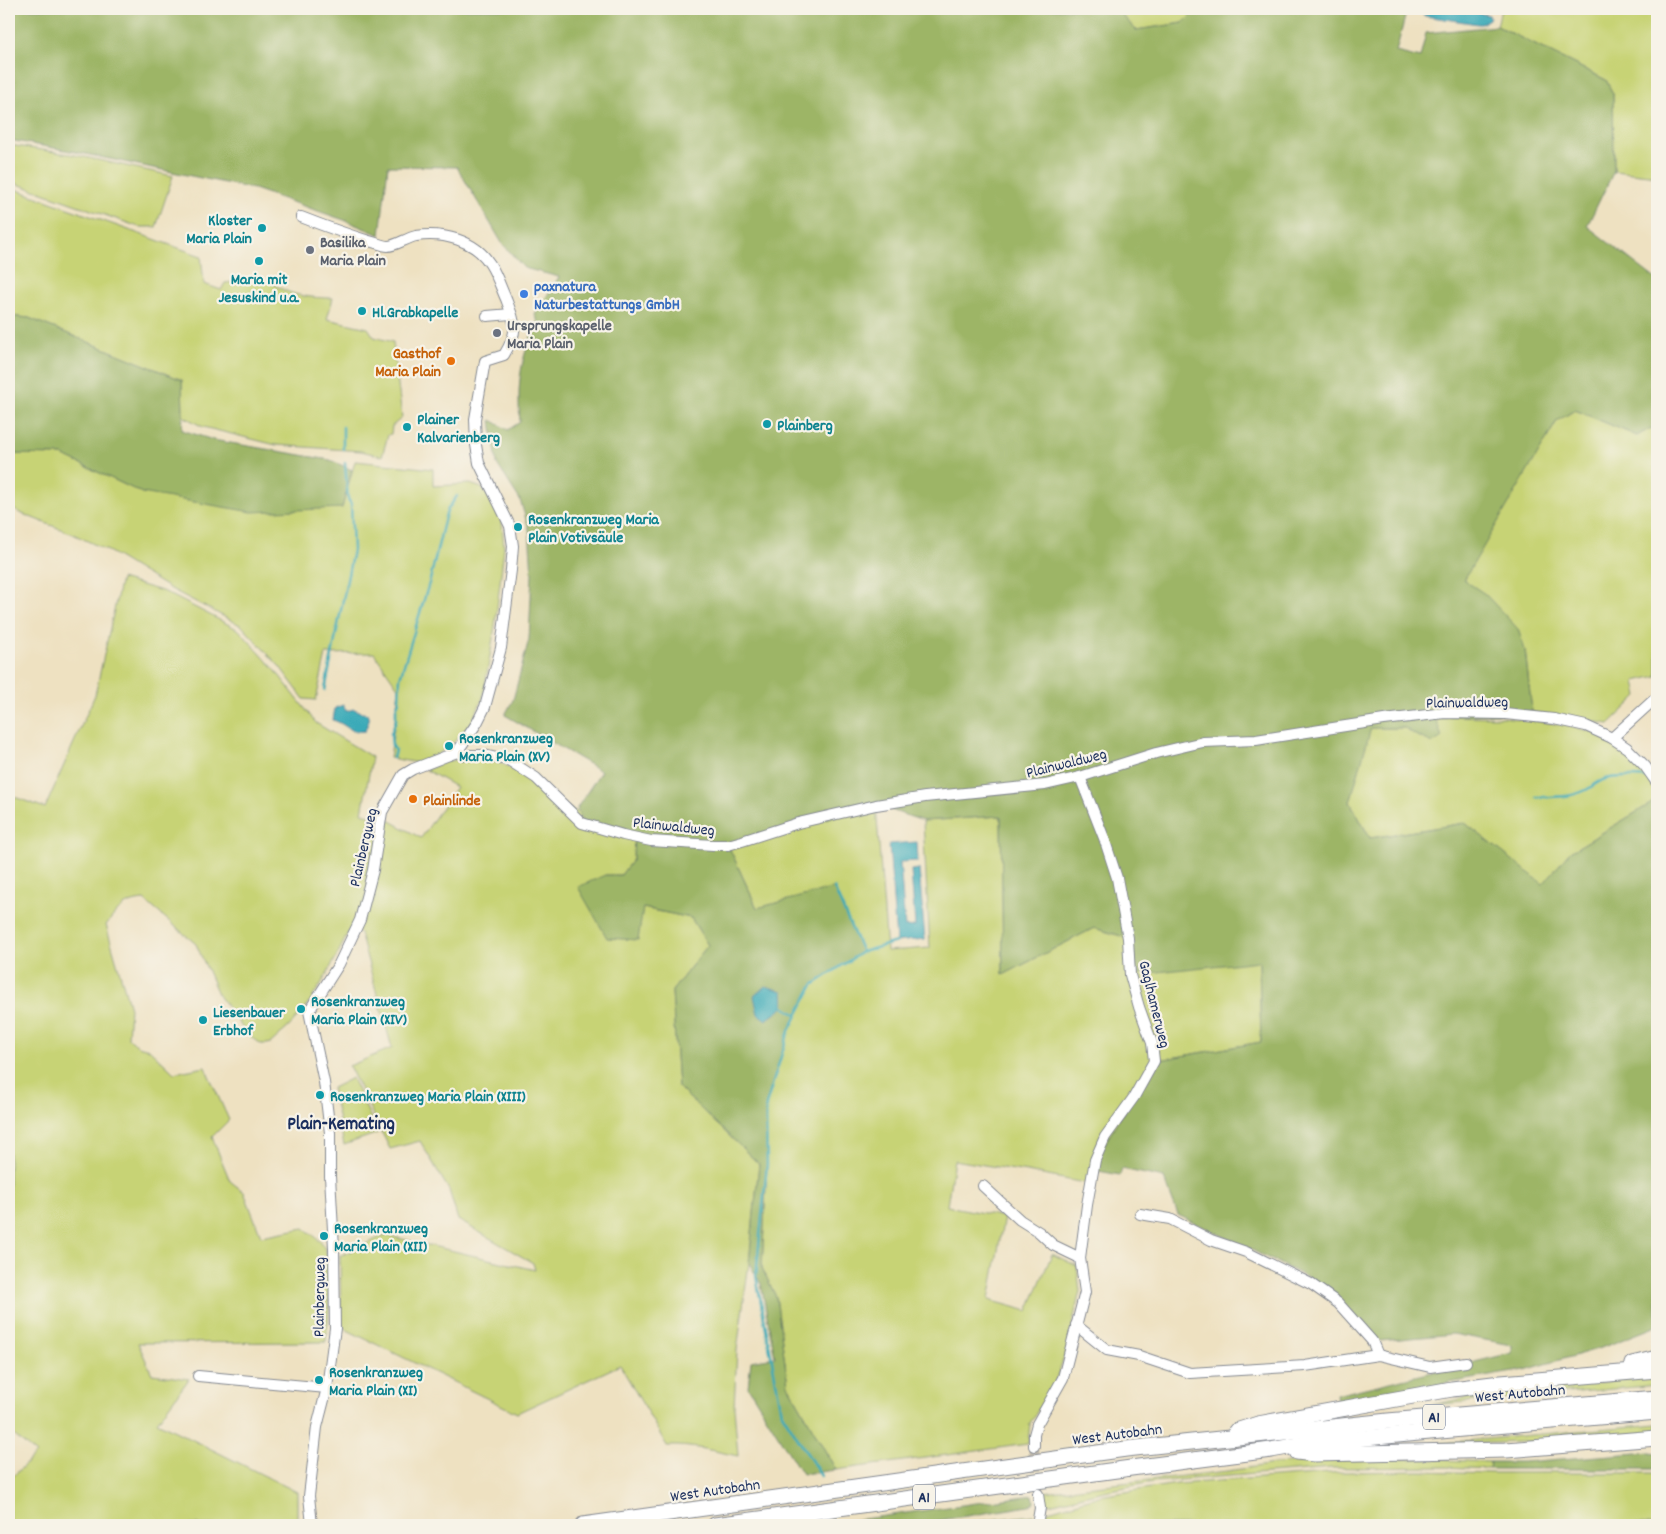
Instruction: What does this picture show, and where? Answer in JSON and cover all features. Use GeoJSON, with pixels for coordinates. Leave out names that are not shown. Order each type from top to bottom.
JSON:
{"type":"FeatureCollection","features":[{"type":"Feature","properties":{"kind":"highway"},"geometry":{"type":"LineString","coordinates":[[1610,1374],[1631,1364],[1657,1358]]}},
{"type":"Feature","properties":{"kind":"highway"},"geometry":{"type":"LineString","coordinates":[[1210,1439],[1258,1424],[1402,1397],[1501,1383],[1657,1370]]}},
{"type":"Feature","properties":{"kind":"highway","name":"West Autobahn"},"geometry":{"type":"LineString","coordinates":[[583,1525],[1077,1455],[1210,1439],[1428,1417],[1657,1398]]}},
{"type":"Feature","properties":{"kind":"highway","name":"West Autobahn"},"geometry":{"type":"LineString","coordinates":[[715,1525],[1359,1438],[1657,1412]]}},
{"type":"Feature","properties":{"kind":"highway"},"geometry":{"type":"LineString","coordinates":[[1271,1450],[1314,1454],[1506,1450],[1653,1440]]}},
{"type":"Feature","properties":{"kind":"street"},"geometry":{"type":"LineString","coordinates":[[301,217],[336,231],[388,246],[410,237],[422,235],[448,236],[462,241],[478,251],[490,264],[516,330],[504,355],[485,361],[475,420],[479,463],[510,526],[513,546],[501,648],[485,707],[477,723],[457,752]]}},
{"type":"Feature","properties":{"kind":"street"},"geometry":{"type":"LineString","coordinates":[[487,316],[511,314]]}},
{"type":"Feature","properties":{"kind":"street"},"geometry":{"type":"LineString","coordinates":[[1612,738],[1657,697]]}},
{"type":"Feature","properties":{"kind":"street","name":"Plainwaldweg"},"geometry":{"type":"LineString","coordinates":[[457,752],[484,755],[510,761],[536,778],[582,823],[651,841],[713,845],[728,844],[798,823],[876,804],[925,796],[1045,786],[1156,753],[1202,742],[1256,740],[1384,720],[1445,714],[1505,714],[1554,719],[1586,726],[1612,738],[1627,748],[1657,783]]}},
{"type":"Feature","properties":{"kind":"street","name":"Plainbergweg"},"geometry":{"type":"LineString","coordinates":[[312,1525],[309,1496],[317,1428],[326,1388],[335,1328],[330,1133],[324,1082],[309,1011],[339,964],[360,920],[373,870],[382,812],[403,775],[413,769],[457,752]]}},
{"type":"Feature","properties":{"kind":"street","name":"Gaglhamerweg"},"geometry":{"type":"LineString","coordinates":[[1034,1446],[1037,1424],[1063,1378],[1085,1292],[1080,1258],[1095,1160],[1105,1137],[1134,1097],[1154,1061],[1152,1043],[1138,1007],[1130,974],[1128,938],[1117,878],[1104,838],[1080,777]]}},
{"type":"Feature","properties":{"kind":"street"},"geometry":{"type":"LineString","coordinates":[[983,1186],[1020,1220],[1039,1232],[1053,1245],[1080,1258]]}},
{"type":"Feature","properties":{"kind":"street"},"geometry":{"type":"LineString","coordinates":[[1140,1214],[1170,1219],[1211,1240],[1246,1252],[1311,1284],[1338,1303],[1372,1341],[1378,1355]]}},
{"type":"Feature","properties":{"kind":"street"},"geometry":{"type":"LineString","coordinates":[[1076,1325],[1106,1350],[1139,1356],[1190,1372],[1305,1366],[1378,1355],[1430,1367],[1466,1362]]}},
{"type":"Feature","properties":{"kind":"street"},"geometry":{"type":"LineString","coordinates":[[198,1376],[326,1388]]}},
{"type":"Feature","properties":{"kind":"street"},"geometry":{"type":"LineString","coordinates":[[1037,1525],[1040,1508],[1038,1494]]}},
{"type":"Feature","properties":{"kind":"green space"},"geometry":{"type":"Polygon","coordinates":[[[9,9],[1116,9],[1136,30],[1183,23],[1197,9],[1407,9],[1396,52],[1420,58],[1426,33],[1497,26],[1606,80],[1613,94],[1614,171],[1587,226],[1657,280],[1657,433],[1651,428],[1637,436],[1575,410],[1557,421],[1464,580],[1485,594],[1518,629],[1525,650],[1532,712],[1449,716],[1436,720],[1442,737],[1433,743],[1405,728],[1371,728],[1350,802],[1370,838],[1465,823],[1543,884],[1570,852],[1657,800],[1657,1326],[1601,1348],[1525,1370],[1337,1402],[1336,1395],[1512,1353],[1512,1345],[1453,1334],[1380,1341],[1324,1286],[1178,1215],[1164,1178],[1122,1169],[1120,1175],[1093,1170],[1095,1160],[1154,1061],[1261,1042],[1259,961],[1130,975],[1128,938],[1094,928],[1003,975],[1001,816],[923,821],[876,805],[728,845],[757,908],[834,888],[862,952],[813,985],[789,1031],[766,1105],[767,1165],[762,1268],[776,1297],[788,1385],[836,1470],[802,1474],[748,1387],[751,1361],[775,1357],[761,1284],[749,1263],[759,1164],[678,1087],[672,991],[708,945],[691,918],[643,908],[638,940],[607,938],[578,887],[605,875],[621,875],[633,859],[634,838],[582,823],[577,808],[601,771],[505,715],[513,700],[529,639],[532,574],[529,529],[520,500],[497,464],[491,420],[508,430],[520,422],[519,395],[521,371],[527,347],[538,322],[535,314],[559,277],[524,268],[502,243],[457,167],[388,166],[380,235],[344,220],[254,189],[9,140],[9,9]]]}},
{"type":"Feature","properties":{"kind":"green space"},"geometry":{"type":"Polygon","coordinates":[[[1116,9],[1197,9],[1183,23],[1136,30],[1116,9]]]}},
{"type":"Feature","properties":{"kind":"green space"},"geometry":{"type":"Polygon","coordinates":[[[1501,9],[1647,9],[1657,17],[1657,176],[1614,171],[1613,94],[1606,80],[1497,26],[1501,9]]]}},
{"type":"Feature","properties":{"kind":"green space"},"geometry":{"type":"Polygon","coordinates":[[[9,145],[75,155],[173,176],[156,227],[139,227],[9,181],[9,145]]]}},
{"type":"Feature","properties":{"kind":"green space"},"geometry":{"type":"Polygon","coordinates":[[[9,187],[201,256],[204,284],[221,290],[225,283],[249,280],[270,281],[292,293],[308,297],[333,298],[327,319],[368,328],[374,337],[393,342],[402,418],[392,426],[391,434],[388,435],[382,456],[361,451],[276,445],[203,427],[183,416],[182,380],[29,318],[9,316],[9,187]]]}},
{"type":"Feature","properties":{"kind":"green space"},"geometry":{"type":"Polygon","coordinates":[[[9,316],[29,318],[182,380],[182,430],[213,440],[330,460],[352,470],[342,508],[252,512],[142,493],[62,455],[9,454],[9,316]]]}},
{"type":"Feature","properties":{"kind":"green space"},"geometry":{"type":"Polygon","coordinates":[[[1575,410],[1637,436],[1651,428],[1657,433],[1657,676],[1635,681],[1638,696],[1609,724],[1532,712],[1525,650],[1463,580],[1557,421],[1575,410]]]}},
{"type":"Feature","properties":{"kind":"green space"},"geometry":{"type":"Polygon","coordinates":[[[9,454],[62,455],[142,493],[342,508],[355,461],[433,469],[433,486],[470,484],[482,488],[492,501],[502,522],[504,548],[495,626],[483,698],[471,723],[452,744],[438,754],[418,763],[390,758],[399,689],[374,653],[326,654],[316,700],[304,699],[280,667],[242,626],[169,588],[110,552],[9,507],[9,454]]]}},
{"type":"Feature","properties":{"kind":"green space"},"geometry":{"type":"Polygon","coordinates":[[[121,579],[165,592],[239,630],[275,670],[316,723],[372,757],[362,813],[389,820],[421,838],[456,787],[426,770],[447,761],[471,758],[501,763],[530,778],[558,803],[634,838],[633,859],[621,875],[605,875],[643,908],[691,918],[708,945],[672,991],[678,1087],[759,1164],[749,1263],[737,1350],[734,1407],[738,1456],[694,1447],[667,1446],[620,1365],[517,1413],[347,1330],[341,1324],[340,1256],[385,1235],[535,1270],[533,1263],[458,1220],[449,1190],[420,1141],[390,1149],[349,1066],[392,1048],[360,933],[350,929],[319,987],[304,1009],[271,1043],[260,1044],[247,1034],[218,994],[196,944],[144,900],[126,905],[106,925],[130,1008],[128,1038],[138,1046],[149,1049],[174,1073],[205,1067],[229,1120],[212,1137],[230,1181],[244,1192],[261,1236],[304,1228],[322,1244],[326,1252],[330,1277],[326,1342],[138,1343],[152,1374],[189,1379],[157,1422],[297,1492],[297,1525],[9,1525],[9,1480],[36,1454],[9,1431],[9,795],[45,808],[95,695],[121,579]]]}},
{"type":"Feature","properties":{"kind":"green space"},"geometry":{"type":"Polygon","coordinates":[[[1449,716],[1503,717],[1566,725],[1593,732],[1623,750],[1644,773],[1657,793],[1657,800],[1570,852],[1543,885],[1465,823],[1370,838],[1350,802],[1370,728],[1405,728],[1417,736],[1436,720],[1449,716]]]}},
{"type":"Feature","properties":{"kind":"green space"},"geometry":{"type":"Polygon","coordinates":[[[876,805],[887,951],[930,948],[923,821],[1001,816],[1003,975],[1094,928],[1128,938],[1130,974],[1259,960],[1261,1042],[1154,1061],[1090,1184],[954,1160],[947,1206],[1004,1217],[989,1300],[1028,1311],[1052,1254],[1077,1266],[1080,1291],[1066,1352],[1054,1385],[1030,1423],[1028,1444],[836,1470],[788,1385],[776,1297],[762,1268],[767,1165],[766,1105],[789,1031],[813,985],[862,952],[757,908],[728,845],[876,805]]]}},
{"type":"Feature","properties":{"kind":"green space"},"geometry":{"type":"Polygon","coordinates":[[[352,1078],[378,1133],[344,1145],[332,1088],[352,1078]]]}},
{"type":"Feature","properties":{"kind":"green space"},"geometry":{"type":"Polygon","coordinates":[[[1657,1377],[1657,1385],[1431,1405],[1503,1391],[1657,1377]]]}},
{"type":"Feature","properties":{"kind":"green space"},"geometry":{"type":"Polygon","coordinates":[[[1657,1424],[1657,1433],[1524,1442],[1419,1445],[1657,1424]]]}},
{"type":"Feature","properties":{"kind":"green space"},"geometry":{"type":"Polygon","coordinates":[[[1657,1453],[1657,1469],[1489,1469],[1490,1462],[1523,1462],[1657,1453]]]}},
{"type":"Feature","properties":{"kind":"green space"},"geometry":{"type":"Polygon","coordinates":[[[1420,1459],[1490,1462],[1489,1469],[1446,1467],[1333,1468],[1153,1482],[1049,1504],[1042,1502],[1043,1492],[1274,1464],[1339,1460],[1420,1459]]]}},
{"type":"Feature","properties":{"kind":"green space"},"geometry":{"type":"Polygon","coordinates":[[[1344,1472],[1657,1473],[1657,1525],[1042,1525],[1045,1512],[1099,1496],[1177,1484],[1344,1472]]]}},
{"type":"Feature","properties":{"kind":"green space"},"geometry":{"type":"Polygon","coordinates":[[[1033,1495],[1034,1502],[1029,1506],[910,1525],[821,1525],[1033,1495]]]}},
{"type":"Feature","properties":{"kind":"green space"},"geometry":{"type":"Polygon","coordinates":[[[1033,1515],[1033,1525],[1016,1525],[1016,1522],[1000,1523],[999,1525],[947,1525],[1033,1515]]]}},
{"type":"Feature","properties":{"kind":"water"},"geometry":{"type":"Polygon","coordinates":[[[1421,9],[1458,9],[1489,15],[1490,18],[1482,24],[1478,24],[1425,16],[1421,13],[1421,9]]]}},
{"type":"Feature","properties":{"kind":"water"},"geometry":{"type":"Polygon","coordinates":[[[343,705],[346,711],[354,709],[367,714],[369,720],[365,731],[351,730],[333,720],[335,708],[343,705]]]}},
{"type":"Feature","properties":{"kind":"water"},"geometry":{"type":"Polygon","coordinates":[[[917,842],[918,861],[900,862],[905,927],[915,926],[911,870],[919,869],[925,939],[896,942],[889,844],[917,842]]]}},
{"type":"Feature","properties":{"kind":"water"},"geometry":{"type":"Polygon","coordinates":[[[765,986],[783,991],[784,1007],[766,1020],[758,1014],[754,996],[765,986]]]}},
{"type":"Feature","properties":{"kind":"waterway"},"geometry":{"type":"LineString","coordinates":[[343,427],[343,449]]}},
{"type":"Feature","properties":{"kind":"waterway"},"geometry":{"type":"LineString","coordinates":[[325,690],[353,550],[351,504],[348,499],[345,463]]}},
{"type":"Feature","properties":{"kind":"waterway"},"geometry":{"type":"LineString","coordinates":[[393,758],[395,750],[392,745],[391,734],[396,720],[400,678],[430,580],[445,517],[457,496]]}},
{"type":"Feature","properties":{"kind":"waterway"},"geometry":{"type":"LineString","coordinates":[[1536,797],[1574,794],[1610,778],[1649,778]]}},
{"type":"Feature","properties":{"kind":"waterway"},"geometry":{"type":"LineString","coordinates":[[834,888],[862,952]]}},
{"type":"Feature","properties":{"kind":"waterway"},"geometry":{"type":"LineString","coordinates":[[821,1476],[782,1413],[756,1276],[767,1165],[766,1105],[789,1031],[813,985],[862,952],[896,942]]}},
{"type":"Feature","properties":{"kind":"waterway"},"geometry":{"type":"LineString","coordinates":[[784,1007],[797,1015]]}},
{"type":"Feature","properties":{"kind":"tunnel"},"geometry":{"type":"LineString","coordinates":[[1034,1446],[1038,1494]]}},
{"type":"Feature","properties":{"kind":"place","name":"Kloster Maria Plain"},"geometry":{"type":"Point","coordinates":[262,228]}},
{"type":"Feature","properties":{"kind":"place","name":"Basilika Maria Plain"},"geometry":{"type":"Point","coordinates":[310,250]}},
{"type":"Feature","properties":{"kind":"place","name":"Maria mit Jesuskind u.a."},"geometry":{"type":"Point","coordinates":[259,261]}},
{"type":"Feature","properties":{"kind":"place","name":"paxnatura Naturbestattungs GmbH"},"geometry":{"type":"Point","coordinates":[524,294]}},
{"type":"Feature","properties":{"kind":"place","name":"Hl.Grabkapelle"},"geometry":{"type":"Point","coordinates":[362,311]}},
{"type":"Feature","properties":{"kind":"place","name":"Ursprungskapelle Maria Plain"},"geometry":{"type":"Point","coordinates":[497,333]}},
{"type":"Feature","properties":{"kind":"place","name":"Gasthof Maria Plain"},"geometry":{"type":"Point","coordinates":[451,361]}},
{"type":"Feature","properties":{"kind":"place","name":"Plainberg"},"geometry":{"type":"Point","coordinates":[767,424]}},
{"type":"Feature","properties":{"kind":"place","name":"Plainer Kalvarienberg"},"geometry":{"type":"Point","coordinates":[407,427]}},
{"type":"Feature","properties":{"kind":"place","name":"Rosenkranzweg Maria Plain Votivsäule"},"geometry":{"type":"Point","coordinates":[518,527]}},
{"type":"Feature","properties":{"kind":"place","name":"Rosenkranzweg Maria Plain (XV)"},"geometry":{"type":"Point","coordinates":[449,746]}},
{"type":"Feature","properties":{"kind":"place","name":"Plainlinde"},"geometry":{"type":"Point","coordinates":[413,799]}},
{"type":"Feature","properties":{"kind":"place","name":"Rosenkranzweg Maria Plain (XIV)"},"geometry":{"type":"Point","coordinates":[301,1009]}},
{"type":"Feature","properties":{"kind":"place","name":"Liesenbauer Erbhof"},"geometry":{"type":"Point","coordinates":[203,1020]}},
{"type":"Feature","properties":{"kind":"place","name":"Rosenkranzweg Maria Plain (XIII)"},"geometry":{"type":"Point","coordinates":[320,1095]}},
{"type":"Feature","properties":{"kind":"place","name":"Rosenkranzweg Maria Plain (XII)"},"geometry":{"type":"Point","coordinates":[324,1236]}},
{"type":"Feature","properties":{"kind":"place","name":"Rosenkranzweg Maria Plain (XI)"},"geometry":{"type":"Point","coordinates":[319,1380]}},
{"type":"Feature","properties":{"kind":"district","name":"Plain-Kemating"},"geometry":{"type":"Point","coordinates":[341,1122]}}]}
